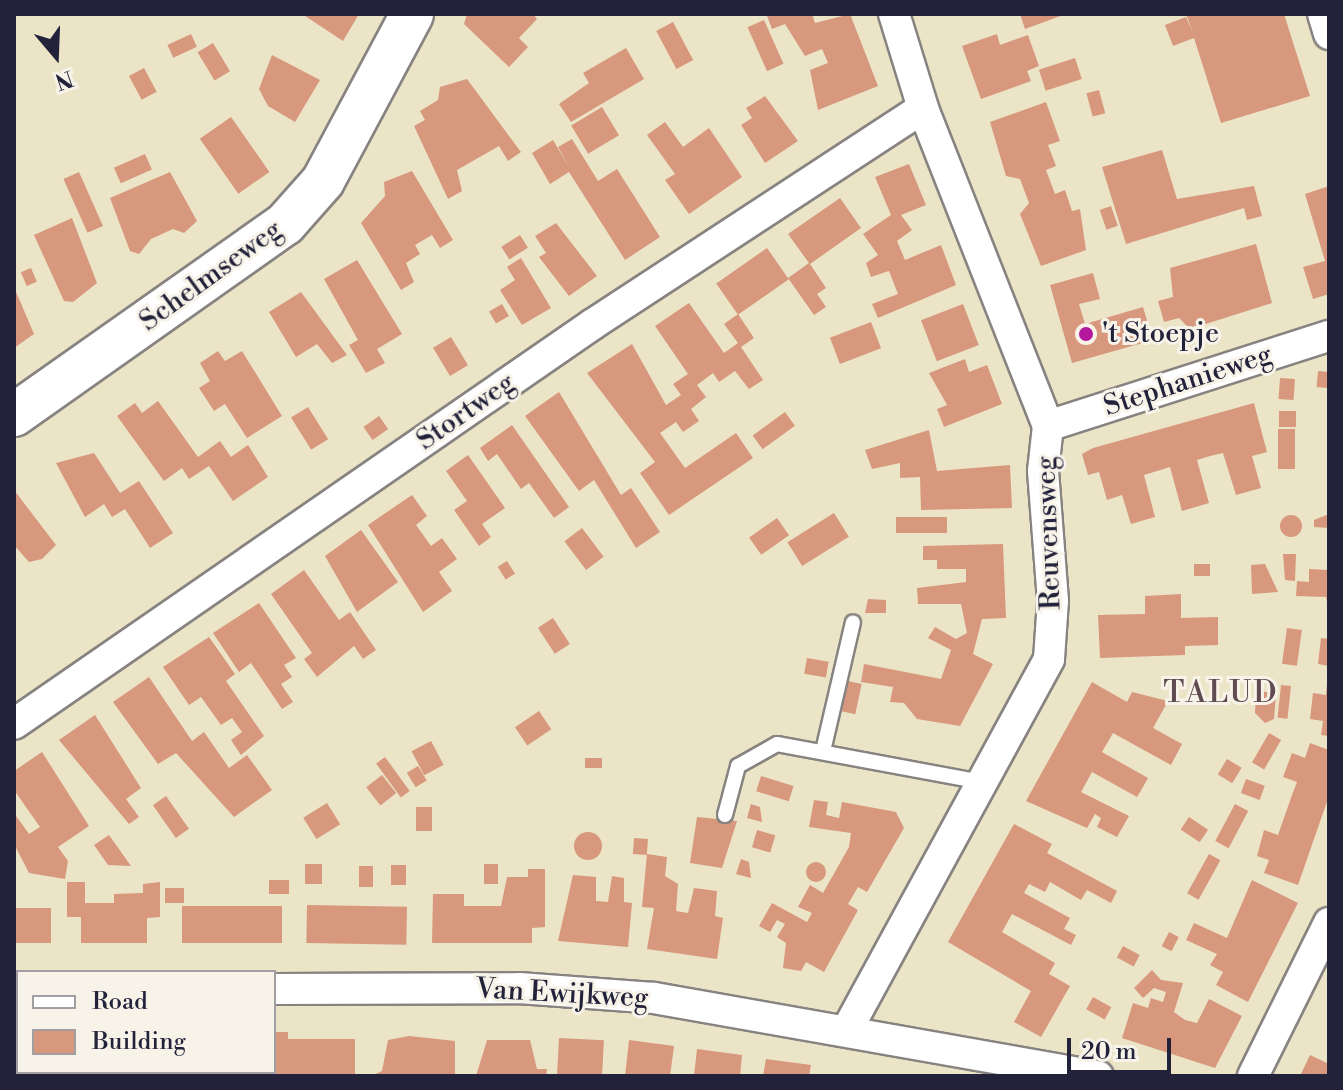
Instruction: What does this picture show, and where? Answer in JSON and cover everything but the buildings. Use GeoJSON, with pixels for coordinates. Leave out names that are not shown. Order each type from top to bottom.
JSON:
{"type":"FeatureCollection","features":[{"type":"Feature","properties":{"kind":"main road","name":"Schelmseweg"},"geometry":{"type":"LineString","coordinates":[[14,415],[285,224],[323,181],[412,14]]}},
{"type":"Feature","properties":{"kind":"street","name":"Reuvensweg"},"geometry":{"type":"LineString","coordinates":[[848,1028],[1049,659],[1048,426],[923,108],[894,14]]}},
{"type":"Feature","properties":{"kind":"street"},"geometry":{"type":"LineString","coordinates":[[1323,14],[1329,34]]}},
{"type":"Feature","properties":{"kind":"street","name":"Stortweg"},"geometry":{"type":"LineString","coordinates":[[14,724],[593,324],[923,108]]}},
{"type":"Feature","properties":{"kind":"street","name":"Stephanieweg"},"geometry":{"type":"LineString","coordinates":[[1048,426],[1329,336]]}},
{"type":"Feature","properties":{"kind":"street"},"geometry":{"type":"LineString","coordinates":[[1253,1076],[1329,923]]}},
{"type":"Feature","properties":{"kind":"street","name":"Van Ewijkweg"},"geometry":{"type":"LineString","coordinates":[[276,989],[624,995],[848,1028],[1098,1076]]}},
{"type":"Feature","properties":{"kind":"lane"},"geometry":{"type":"LineString","coordinates":[[823,751],[853,622]]}},
{"type":"Feature","properties":{"kind":"lane"},"geometry":{"type":"LineString","coordinates":[[725,815],[738,766],[749,754],[777,744],[983,782]]}},
{"type":"Feature","properties":{"kind":"place","name":"'t Stoepje"},"geometry":{"type":"Point","coordinates":[1086,334]}},
{"type":"Feature","properties":{"kind":"district","name":"TALUD"},"geometry":{"type":"Point","coordinates":[1221,693]}}]}
